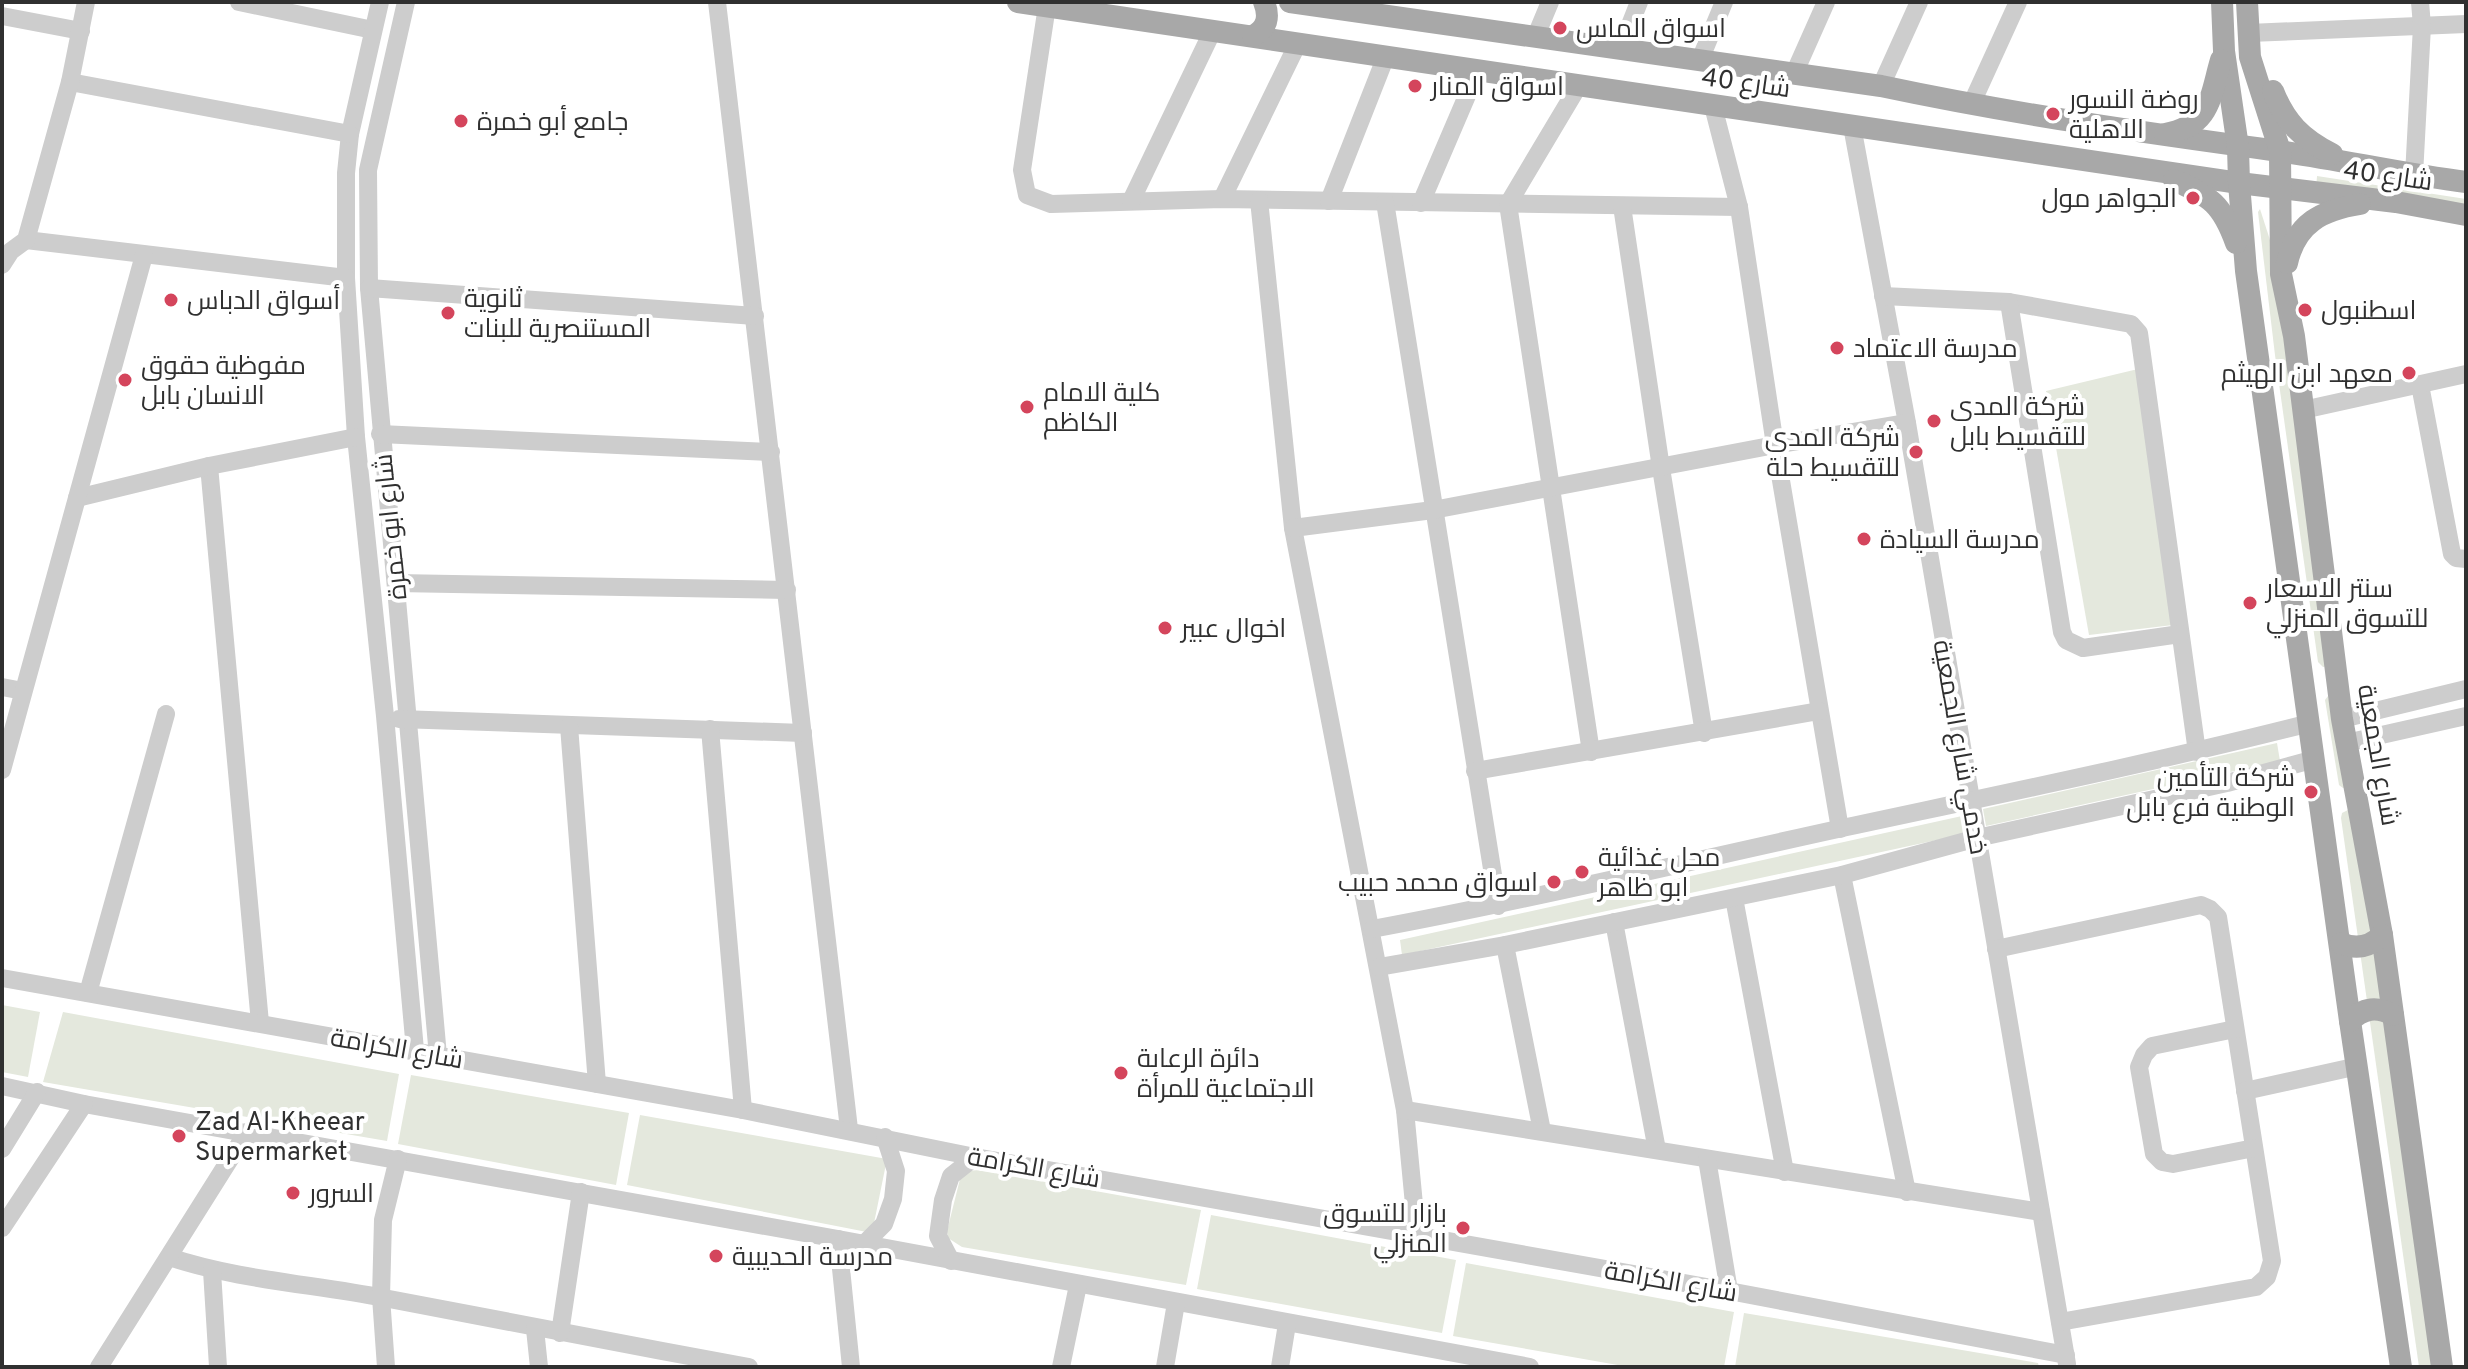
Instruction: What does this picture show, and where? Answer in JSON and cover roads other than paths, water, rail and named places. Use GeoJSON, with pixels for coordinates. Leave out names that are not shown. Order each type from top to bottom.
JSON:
{"type":"FeatureCollection","features":[{"type":"Feature","properties":{"kind":"main road","name":"شارع 40"},"geometry":{"type":"LineString","coordinates":[[1018,2],[2280,189],[2396,202],[2466,215]]}},
{"type":"Feature","properties":{"kind":"main road"},"geometry":{"type":"LineString","coordinates":[[1253,36],[1266,23],[1268,11],[1264,2]]}},
{"type":"Feature","properties":{"kind":"main road"},"geometry":{"type":"LineString","coordinates":[[2222,2],[2224,51],[2238,147],[2246,271],[2401,1367]]}},
{"type":"Feature","properties":{"kind":"main road","name":"شارع الجمعية"},"geometry":{"type":"LineString","coordinates":[[2247,2],[2250,57],[2280,151],[2281,274],[2294,336],[2342,719],[2382,935],[2442,1367]]}},
{"type":"Feature","properties":{"kind":"main road","name":"شارع 40"},"geometry":{"type":"LineString","coordinates":[[1312,4],[1881,86],[1971,105],[2140,133],[2280,151],[2466,182]]}},
{"type":"Feature","properties":{"kind":"main road"},"geometry":{"type":"LineString","coordinates":[[1301,43],[1300,21],[1312,4]]}},
{"type":"Feature","properties":{"kind":"main road"},"geometry":{"type":"LineString","coordinates":[[2140,133],[2160,135],[2177,132],[2199,119],[2212,99],[2224,51]]}},
{"type":"Feature","properties":{"kind":"main road"},"geometry":{"type":"LineString","coordinates":[[2250,57],[2270,86],[2289,123],[2301,136],[2335,155],[2385,169]]}},
{"type":"Feature","properties":{"kind":"main road"},"geometry":{"type":"LineString","coordinates":[[2147,169],[2213,200],[2226,216],[2246,271]]}},
{"type":"Feature","properties":{"kind":"main road"},"geometry":{"type":"LineString","coordinates":[[2281,274],[2295,237],[2320,216],[2345,207],[2396,202]]}},
{"type":"Feature","properties":{"kind":"main road"},"geometry":{"type":"LineString","coordinates":[[2319,787],[2337,796],[2345,792],[2353,778]]}},
{"type":"Feature","properties":{"kind":"main road"},"geometry":{"type":"LineString","coordinates":[[2323,816],[2338,805],[2358,807]]}},
{"type":"Feature","properties":{"kind":"main road"},"geometry":{"type":"LineString","coordinates":[[2341,943],[2363,947],[2382,935]]}},
{"type":"Feature","properties":{"kind":"main road"},"geometry":{"type":"LineString","coordinates":[[2350,1021],[2370,1009],[2393,1015]]}},
{"type":"Feature","properties":{"kind":"street"},"geometry":{"type":"LineString","coordinates":[[2,265],[11,251],[26,240],[70,82],[86,2]]}},
{"type":"Feature","properties":{"kind":"street"},"geometry":{"type":"LineString","coordinates":[[239,2],[373,30]]}},
{"type":"Feature","properties":{"kind":"street","name":"شارع ابو خمرة"},"geometry":{"type":"LineString","coordinates":[[380,2],[350,134],[346,173],[346,271],[356,437],[415,1050]]}},
{"type":"Feature","properties":{"kind":"street","name":"شارع ابو خمرة"},"geometry":{"type":"LineString","coordinates":[[406,2],[368,170],[369,288],[438,1056]]}},
{"type":"Feature","properties":{"kind":"street"},"geometry":{"type":"LineString","coordinates":[[717,2],[849,1129]]}},
{"type":"Feature","properties":{"kind":"street"},"geometry":{"type":"LineString","coordinates":[[1535,38],[1550,2]]}},
{"type":"Feature","properties":{"kind":"street"},"geometry":{"type":"LineString","coordinates":[[1621,48],[1639,2]]}},
{"type":"Feature","properties":{"kind":"street"},"geometry":{"type":"LineString","coordinates":[[1700,60],[1724,2]]}},
{"type":"Feature","properties":{"kind":"street"},"geometry":{"type":"LineString","coordinates":[[1794,74],[1826,2]]}},
{"type":"Feature","properties":{"kind":"street"},"geometry":{"type":"LineString","coordinates":[[1881,86],[1919,2]]}},
{"type":"Feature","properties":{"kind":"street"},"geometry":{"type":"LineString","coordinates":[[1971,105],[2018,2]]}},
{"type":"Feature","properties":{"kind":"street"},"geometry":{"type":"LineString","coordinates":[[2414,175],[2422,26],[2420,2]]}},
{"type":"Feature","properties":{"kind":"street"},"geometry":{"type":"LineString","coordinates":[[1047,6],[1022,170],[1027,195],[1051,204],[1222,199],[1739,207]]}},
{"type":"Feature","properties":{"kind":"street"},"geometry":{"type":"LineString","coordinates":[[2,16],[81,31]]}},
{"type":"Feature","properties":{"kind":"street"},"geometry":{"type":"LineString","coordinates":[[2249,33],[2466,24]]}},
{"type":"Feature","properties":{"kind":"street"},"geometry":{"type":"LineString","coordinates":[[1131,201],[1213,30]]}},
{"type":"Feature","properties":{"kind":"street"},"geometry":{"type":"LineString","coordinates":[[1222,199],[1301,43]]}},
{"type":"Feature","properties":{"kind":"street"},"geometry":{"type":"LineString","coordinates":[[1329,201],[1386,56]]}},
{"type":"Feature","properties":{"kind":"street"},"geometry":{"type":"LineString","coordinates":[[1421,203],[1478,70]]}},
{"type":"Feature","properties":{"kind":"street"},"geometry":{"type":"LineString","coordinates":[[70,82],[350,134]]}},
{"type":"Feature","properties":{"kind":"street"},"geometry":{"type":"LineString","coordinates":[[1579,85],[1508,204],[1591,752]]}},
{"type":"Feature","properties":{"kind":"street"},"geometry":{"type":"LineString","coordinates":[[1713,106],[1739,207],[1775,445],[1840,829]]}},
{"type":"Feature","properties":{"kind":"street","name":"خدمي شارع الجمعية"},"geometry":{"type":"LineString","coordinates":[[1852,126],[1907,423],[2067,1361]]}},
{"type":"Feature","properties":{"kind":"street"},"geometry":{"type":"LineString","coordinates":[[1259,200],[1293,528],[1405,1110],[1417,1236]]}},
{"type":"Feature","properties":{"kind":"street"},"geometry":{"type":"LineString","coordinates":[[1385,202],[1498,906]]}},
{"type":"Feature","properties":{"kind":"street"},"geometry":{"type":"LineString","coordinates":[[1622,206],[1704,733]]}},
{"type":"Feature","properties":{"kind":"street"},"geometry":{"type":"LineString","coordinates":[[26,240],[144,255],[346,271],[369,263]]}},
{"type":"Feature","properties":{"kind":"street"},"geometry":{"type":"LineString","coordinates":[[2,770],[144,255]]}},
{"type":"Feature","properties":{"kind":"street"},"geometry":{"type":"LineString","coordinates":[[369,288],[755,316]]}},
{"type":"Feature","properties":{"kind":"street"},"geometry":{"type":"LineString","coordinates":[[1883,296],[2009,302],[2131,324],[2139,333],[2197,752]]}},
{"type":"Feature","properties":{"kind":"street"},"geometry":{"type":"LineString","coordinates":[[2009,302],[2062,632],[2066,640],[2083,648],[2180,634]]}},
{"type":"Feature","properties":{"kind":"street"},"geometry":{"type":"LineString","coordinates":[[2303,410],[2466,374]]}},
{"type":"Feature","properties":{"kind":"street"},"geometry":{"type":"LineString","coordinates":[[2420,385],[2452,554],[2456,558],[2466,559]]}},
{"type":"Feature","properties":{"kind":"street"},"geometry":{"type":"LineString","coordinates":[[1293,528],[1433,510],[1907,423]]}},
{"type":"Feature","properties":{"kind":"street"},"geometry":{"type":"LineString","coordinates":[[380,434],[771,452]]}},
{"type":"Feature","properties":{"kind":"street"},"geometry":{"type":"LineString","coordinates":[[77,498],[209,466],[356,437]]}},
{"type":"Feature","properties":{"kind":"street"},"geometry":{"type":"LineString","coordinates":[[209,466],[260,1023]]}},
{"type":"Feature","properties":{"kind":"street"},"geometry":{"type":"LineString","coordinates":[[396,583],[787,590]]}},
{"type":"Feature","properties":{"kind":"street"},"geometry":{"type":"LineString","coordinates":[[2,687],[23,691]]}},
{"type":"Feature","properties":{"kind":"street"},"geometry":{"type":"LineString","coordinates":[[2342,719],[2466,689]]}},
{"type":"Feature","properties":{"kind":"street"},"geometry":{"type":"LineString","coordinates":[[1475,771],[1819,711]]}},
{"type":"Feature","properties":{"kind":"street"},"geometry":{"type":"LineString","coordinates":[[88,993],[166,714]]}},
{"type":"Feature","properties":{"kind":"street"},"geometry":{"type":"LineString","coordinates":[[385,716],[408,721],[803,733]]}},
{"type":"Feature","properties":{"kind":"street"},"geometry":{"type":"LineString","coordinates":[[2346,743],[2466,716]]}},
{"type":"Feature","properties":{"kind":"street"},"geometry":{"type":"LineString","coordinates":[[1372,929],[1498,906],[1840,829],[1971,803],[2310,723]]}},
{"type":"Feature","properties":{"kind":"street"},"geometry":{"type":"LineString","coordinates":[[569,726],[597,1084]]}},
{"type":"Feature","properties":{"kind":"street"},"geometry":{"type":"LineString","coordinates":[[710,729],[743,1110]]}},
{"type":"Feature","properties":{"kind":"street"},"geometry":{"type":"LineString","coordinates":[[1379,967],[1505,945],[1842,875],[1977,838],[2227,783],[2315,759]]}},
{"type":"Feature","properties":{"kind":"street"},"geometry":{"type":"LineString","coordinates":[[1842,875],[1907,1192]]}},
{"type":"Feature","properties":{"kind":"street"},"geometry":{"type":"LineString","coordinates":[[1734,898],[1785,1172]]}},
{"type":"Feature","properties":{"kind":"street"},"geometry":{"type":"LineString","coordinates":[[1996,949],[2201,905],[2218,917],[2272,1261],[2267,1277],[2256,1287],[2060,1322]]}},
{"type":"Feature","properties":{"kind":"street"},"geometry":{"type":"LineString","coordinates":[[1614,922],[1657,1150]]}},
{"type":"Feature","properties":{"kind":"street"},"geometry":{"type":"LineString","coordinates":[[1505,945],[1542,1131]]}},
{"type":"Feature","properties":{"kind":"street","name":"شارع الكرامة"},"geometry":{"type":"LineString","coordinates":[[2,978],[415,1050],[849,1129],[975,1157],[1729,1291],[2067,1361]]}},
{"type":"Feature","properties":{"kind":"street"},"geometry":{"type":"LineString","coordinates":[[2235,1029],[2152,1046],[2139,1067],[2154,1154],[2162,1162],[2173,1164],[2254,1148]]}},
{"type":"Feature","properties":{"kind":"street"},"geometry":{"type":"LineString","coordinates":[[2245,1091],[2358,1066]]}},
{"type":"Feature","properties":{"kind":"street"},"geometry":{"type":"LineString","coordinates":[[2,1086],[84,1104],[581,1192],[1287,1324],[1448,1360],[1530,1367]]}},
{"type":"Feature","properties":{"kind":"street"},"geometry":{"type":"LineString","coordinates":[[2,1149],[37,1092]]}},
{"type":"Feature","properties":{"kind":"street"},"geometry":{"type":"LineString","coordinates":[[2,1228],[84,1104]]}},
{"type":"Feature","properties":{"kind":"street"},"geometry":{"type":"LineString","coordinates":[[1405,1110],[2041,1212]]}},
{"type":"Feature","properties":{"kind":"street"},"geometry":{"type":"LineString","coordinates":[[99,1367],[247,1132]]}},
{"type":"Feature","properties":{"kind":"street"},"geometry":{"type":"LineString","coordinates":[[864,1244],[884,1224],[893,1199],[896,1171],[885,1137]]}},
{"type":"Feature","properties":{"kind":"street"},"geometry":{"type":"LineString","coordinates":[[951,1261],[938,1236],[943,1200],[951,1176],[975,1157]]}},
{"type":"Feature","properties":{"kind":"street"},"geometry":{"type":"LineString","coordinates":[[386,1367],[381,1297],[383,1220],[398,1159]]}},
{"type":"Feature","properties":{"kind":"street"},"geometry":{"type":"LineString","coordinates":[[1707,1159],[1729,1291]]}},
{"type":"Feature","properties":{"kind":"street"},"geometry":{"type":"LineString","coordinates":[[560,1333],[581,1192]]}},
{"type":"Feature","properties":{"kind":"street"},"geometry":{"type":"LineString","coordinates":[[838,1239],[851,1367]]}},
{"type":"Feature","properties":{"kind":"street"},"geometry":{"type":"LineString","coordinates":[[169,1257],[212,1271],[381,1297],[705,1363],[749,1367]]}},
{"type":"Feature","properties":{"kind":"street"},"geometry":{"type":"LineString","coordinates":[[212,1271],[218,1367]]}},
{"type":"Feature","properties":{"kind":"street"},"geometry":{"type":"LineString","coordinates":[[1061,1367],[1078,1285]]}},
{"type":"Feature","properties":{"kind":"street"},"geometry":{"type":"LineString","coordinates":[[1165,1367],[1176,1303]]}},
{"type":"Feature","properties":{"kind":"street"},"geometry":{"type":"LineString","coordinates":[[1280,1367],[1287,1324]]}},
{"type":"Feature","properties":{"kind":"street"},"geometry":{"type":"LineString","coordinates":[[535,1329],[539,1367]]}},
{"type":"Feature","properties":{"kind":"place","name":"اسواق الماس"},"geometry":{"type":"Point","coordinates":[1560,28]}},
{"type":"Feature","properties":{"kind":"place","name":"اسواق المنار"},"geometry":{"type":"Point","coordinates":[1415,86]}},
{"type":"Feature","properties":{"kind":"place","name":"روضة النسور الاهلية"},"geometry":{"type":"Point","coordinates":[2053,114]}},
{"type":"Feature","properties":{"kind":"place","name":"جامع أبو خمرة"},"geometry":{"type":"Point","coordinates":[461,121]}},
{"type":"Feature","properties":{"kind":"place","name":"الجواهر مول"},"geometry":{"type":"Point","coordinates":[2193,198]}},
{"type":"Feature","properties":{"kind":"place","name":"أسواق الدباس"},"geometry":{"type":"Point","coordinates":[171,300]}},
{"type":"Feature","properties":{"kind":"place","name":"اسطنبول"},"geometry":{"type":"Point","coordinates":[2305,310]}},
{"type":"Feature","properties":{"kind":"place","name":"ثانوية المستنصرية للبنات"},"geometry":{"type":"Point","coordinates":[448,313]}},
{"type":"Feature","properties":{"kind":"place","name":"مدرسة الاعتماد"},"geometry":{"type":"Point","coordinates":[1837,348]}},
{"type":"Feature","properties":{"kind":"place","name":"معهد ابن الهيثم"},"geometry":{"type":"Point","coordinates":[2409,373]}},
{"type":"Feature","properties":{"kind":"place","name":"مفوظية حقوق الانسان بابل"},"geometry":{"type":"Point","coordinates":[125,380]}},
{"type":"Feature","properties":{"kind":"place","name":"كلية الامام الكاظم"},"geometry":{"type":"Point","coordinates":[1027,407]}},
{"type":"Feature","properties":{"kind":"place","name":"شركة المدى للتقسيط بابل"},"geometry":{"type":"Point","coordinates":[1934,421]}},
{"type":"Feature","properties":{"kind":"place","name":"شركة المدى للتقسيط حلة"},"geometry":{"type":"Point","coordinates":[1916,452]}},
{"type":"Feature","properties":{"kind":"place","name":"مدرسة السيادة"},"geometry":{"type":"Point","coordinates":[1864,539]}},
{"type":"Feature","properties":{"kind":"place","name":"سنتر الاسعار للتسوق المنزلي"},"geometry":{"type":"Point","coordinates":[2250,603]}},
{"type":"Feature","properties":{"kind":"place","name":"اخوال عبير"},"geometry":{"type":"Point","coordinates":[1165,628]}},
{"type":"Feature","properties":{"kind":"place","name":"شركة التأمين الوطنية فرع بابل"},"geometry":{"type":"Point","coordinates":[2311,792]}},
{"type":"Feature","properties":{"kind":"place","name":"محل غذائية ابو ظاهر"},"geometry":{"type":"Point","coordinates":[1582,872]}},
{"type":"Feature","properties":{"kind":"place","name":"اسواق محمد حبيب"},"geometry":{"type":"Point","coordinates":[1554,882]}},
{"type":"Feature","properties":{"kind":"place","name":"دائرة الرعاية الاجتماعية للمرأة"},"geometry":{"type":"Point","coordinates":[1121,1073]}},
{"type":"Feature","properties":{"kind":"place","name":"Zad Al-Kheear Supermarket"},"geometry":{"type":"Point","coordinates":[179,1136]}},
{"type":"Feature","properties":{"kind":"place","name":"السرور"},"geometry":{"type":"Point","coordinates":[293,1193]}},
{"type":"Feature","properties":{"kind":"place","name":"بازار للتسوق المنزلي"},"geometry":{"type":"Point","coordinates":[1463,1228]}},
{"type":"Feature","properties":{"kind":"place","name":"مدرسة الحديبية"},"geometry":{"type":"Point","coordinates":[716,1256]}}]}
